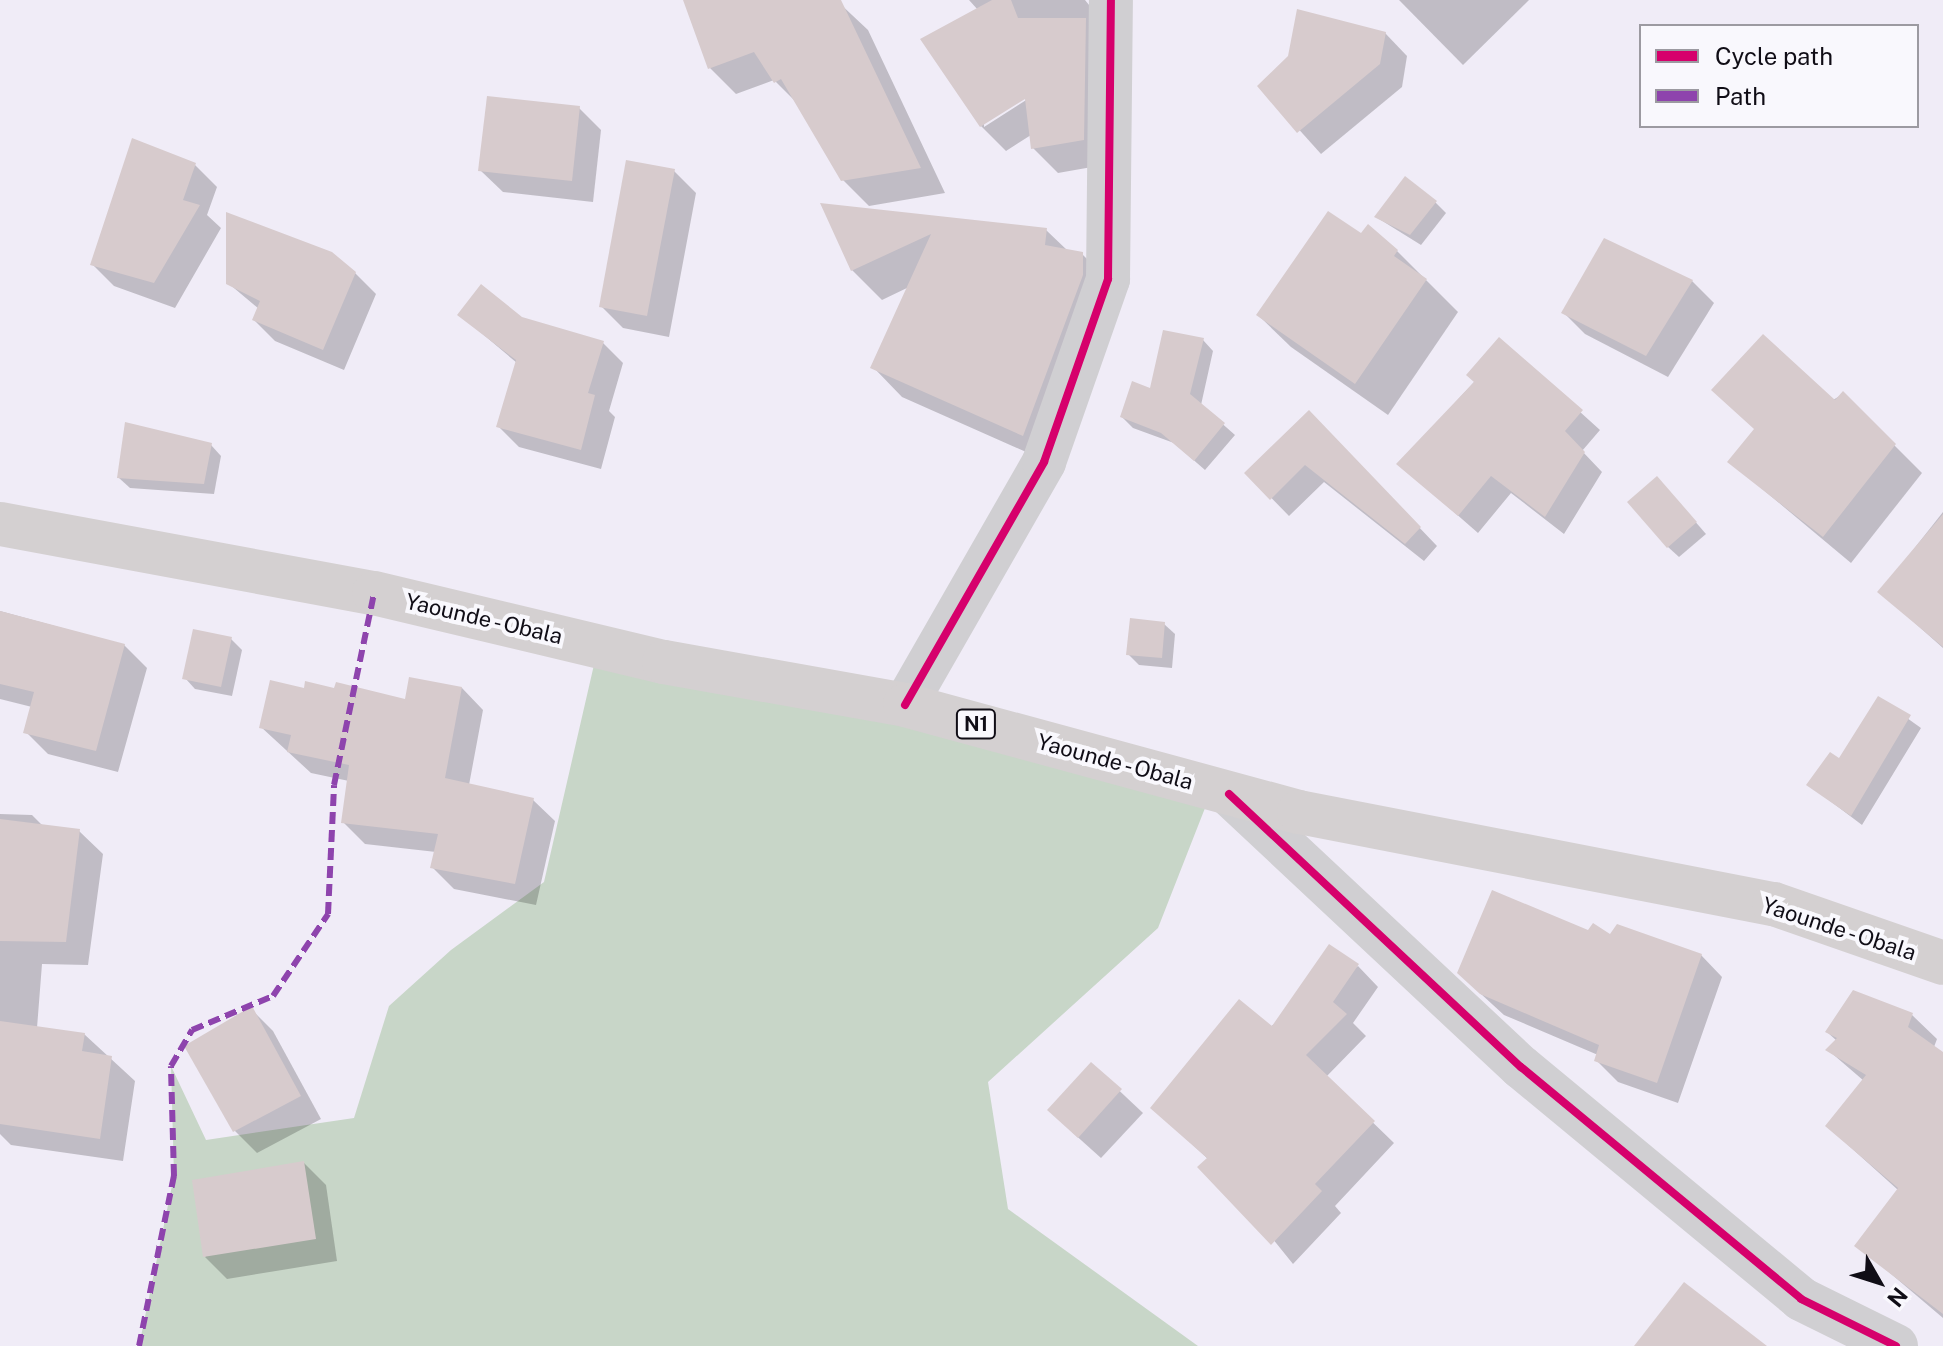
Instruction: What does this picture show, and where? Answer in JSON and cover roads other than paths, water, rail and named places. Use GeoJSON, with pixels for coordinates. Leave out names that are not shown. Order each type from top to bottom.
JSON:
{"type":"FeatureCollection","features":[{"type":"Feature","properties":{"kind":"highway","name":"Yaounde - Obala"},"geometry":{"type":"LineString","coordinates":[[0,524],[374,593],[664,662],[905,705],[1299,812],[1774,904],[1943,963]]}},
{"type":"Feature","properties":{"kind":"street"},"geometry":{"type":"LineString","coordinates":[[905,705],[1044,462],[1108,279],[1111,0]]}},
{"type":"Feature","properties":{"kind":"street"},"geometry":{"type":"LineString","coordinates":[[1229,794],[1521,1067],[1789,1289],[1896,1346]]}}]}
